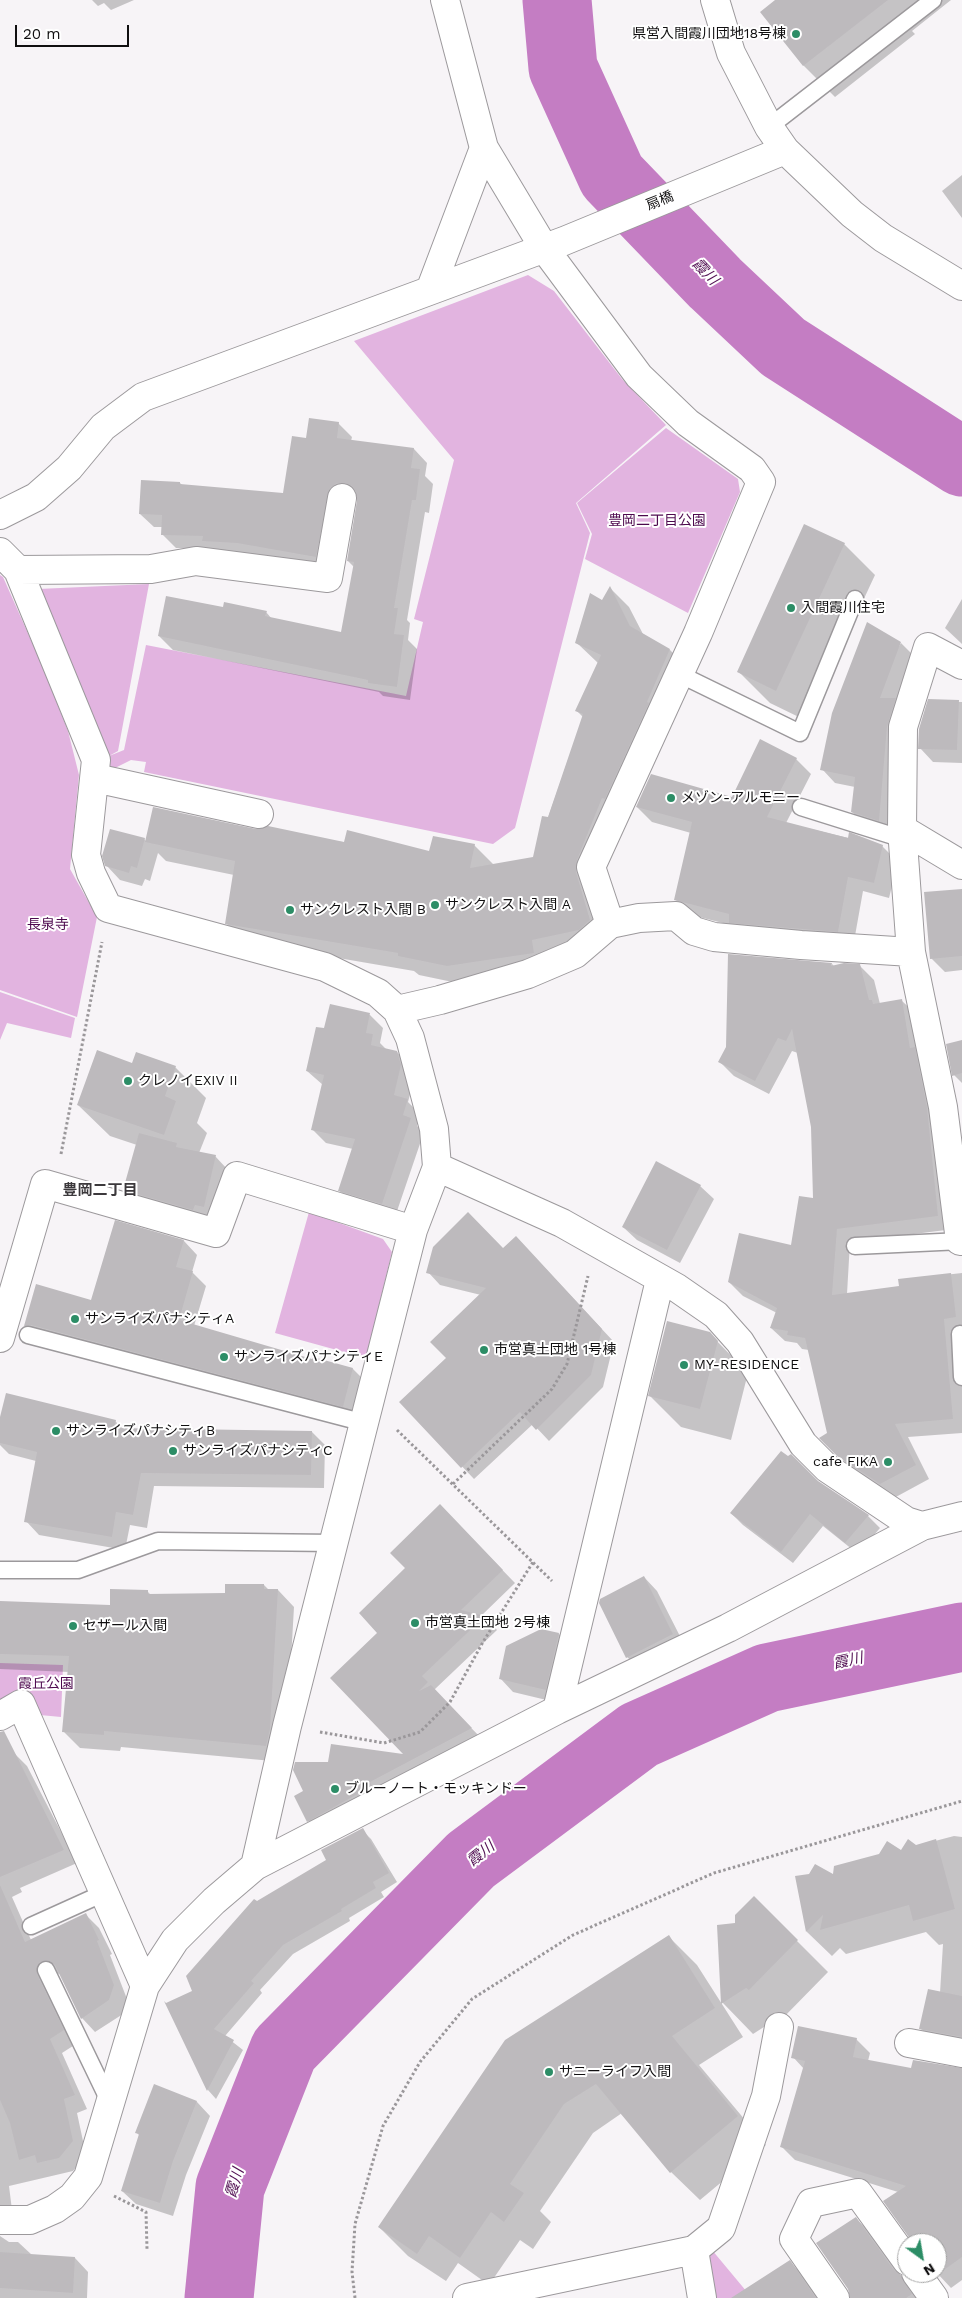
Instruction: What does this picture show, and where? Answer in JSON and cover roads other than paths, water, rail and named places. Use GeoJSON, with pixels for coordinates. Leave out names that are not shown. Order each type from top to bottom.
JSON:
{"type":"FeatureCollection","features":[{"type":"Feature","properties":{"kind":"street"},"geometry":{"type":"LineString","coordinates":[[445,0],[484,148],[554,244],[639,376],[688,423],[752,469],[761,482],[679,674],[591,867],[610,924]]}},
{"type":"Feature","properties":{"kind":"street"},"geometry":{"type":"LineString","coordinates":[[715,0],[731,53],[768,127],[784,150],[852,214],[883,238],[962,286]]}},
{"type":"Feature","properties":{"kind":"street"},"geometry":{"type":"LineString","coordinates":[[431,288],[484,148]]}},
{"type":"Feature","properties":{"kind":"street","name":"扇橋"},"geometry":{"type":"LineString","coordinates":[[0,515],[36,497],[69,468],[103,427],[144,397],[431,288],[554,244],[784,150]]}},
{"type":"Feature","properties":{"kind":"street"},"geometry":{"type":"LineString","coordinates":[[255,1866],[287,1726],[413,1230],[437,1167],[434,1129],[410,1038],[398,1010],[378,993],[325,967],[108,908],[91,873],[86,855],[96,760],[9,561],[151,570],[196,561],[328,578],[342,498]]}},
{"type":"Feature","properties":{"kind":"street"},"geometry":{"type":"LineString","coordinates":[[961,1241],[943,1107],[911,952],[903,834],[903,727],[928,647],[962,665]]}},
{"type":"Feature","properties":{"kind":"street"},"geometry":{"type":"LineString","coordinates":[[95,778],[259,814]]}},
{"type":"Feature","properties":{"kind":"street"},"geometry":{"type":"LineString","coordinates":[[903,834],[962,865]]}},
{"type":"Feature","properties":{"kind":"street"},"geometry":{"type":"LineString","coordinates":[[398,1010],[440,1000],[536,970],[575,954],[610,924],[639,918],[676,916],[694,932],[714,937],[911,952]]}},
{"type":"Feature","properties":{"kind":"street"},"geometry":{"type":"LineString","coordinates":[[437,1167],[562,1222],[660,1280],[677,1288],[716,1315],[740,1342],[803,1444],[827,1468],[906,1521],[922,1526]]}},
{"type":"Feature","properties":{"kind":"street"},"geometry":{"type":"LineString","coordinates":[[0,1338],[46,1184],[216,1233],[237,1176],[413,1230]]}},
{"type":"Feature","properties":{"kind":"street"},"geometry":{"type":"LineString","coordinates":[[557,1710],[660,1280]]}},
{"type":"Feature","properties":{"kind":"street"},"geometry":{"type":"LineString","coordinates":[[0,2220],[30,2220],[55,2209],[72,2197],[88,2177],[102,2136],[145,1986],[175,1940],[255,1866],[557,1710],[728,1628],[922,1526],[962,1516]]}},
{"type":"Feature","properties":{"kind":"street"},"geometry":{"type":"LineString","coordinates":[[0,1716],[21,1704],[145,1986]]}},
{"type":"Feature","properties":{"kind":"street"},"geometry":{"type":"LineString","coordinates":[[467,2298],[694,2250],[721,2228],[766,2096],[779,2026]]}},
{"type":"Feature","properties":{"kind":"street"},"geometry":{"type":"LineString","coordinates":[[909,2043],[962,2052]]}},
{"type":"Feature","properties":{"kind":"street"},"geometry":{"type":"LineString","coordinates":[[835,2298],[794,2239],[811,2203],[858,2194],[897,2247]]}},
{"type":"Feature","properties":{"kind":"street"},"geometry":{"type":"LineString","coordinates":[[694,2250],[702,2298]]}},
{"type":"Feature","properties":{"kind":"street"},"geometry":{"type":"LineString","coordinates":[[923,2283],[934,2298]]}},
{"type":"Feature","properties":{"kind":"lane"},"geometry":{"type":"LineString","coordinates":[[768,127],[933,0]]}},
{"type":"Feature","properties":{"kind":"lane"},"geometry":{"type":"LineString","coordinates":[[679,674],[800,733],[855,599]]}},
{"type":"Feature","properties":{"kind":"lane"},"geometry":{"type":"LineString","coordinates":[[801,807],[903,834]]}},
{"type":"Feature","properties":{"kind":"lane"},"geometry":{"type":"LineString","coordinates":[[855,1246],[961,1241]]}},
{"type":"Feature","properties":{"kind":"lane"},"geometry":{"type":"LineString","coordinates":[[960,1334],[962,1377]]}},
{"type":"Feature","properties":{"kind":"lane"},"geometry":{"type":"LineString","coordinates":[[28,1335],[368,1413]]}},
{"type":"Feature","properties":{"kind":"lane"},"geometry":{"type":"LineString","coordinates":[[0,1570],[78,1570],[158,1541],[335,1543]]}},
{"type":"Feature","properties":{"kind":"lane"},"geometry":{"type":"LineString","coordinates":[[31,1926],[104,1893]]}},
{"type":"Feature","properties":{"kind":"lane"},"geometry":{"type":"LineString","coordinates":[[46,1970],[110,2104]]}},
{"type":"Feature","properties":{"kind":"waterway","name":"霞川"},"geometry":{"type":"LineString","coordinates":[[557,0],[563,68],[612,176],[715,283],[783,347],[962,462]]}},
{"type":"Feature","properties":{"kind":"waterway","name":"霞川"},"geometry":{"type":"LineString","coordinates":[[219,2298],[230,2187],[284,2050],[471,1860],[639,1735],[767,1678],[962,1637]]}},
{"type":"Feature","properties":{"kind":"place","name":"県営入間霞川団地18号棟"},"geometry":{"type":"Point","coordinates":[796,34]}},
{"type":"Feature","properties":{"kind":"place","name":"入間霞川住宅"},"geometry":{"type":"Point","coordinates":[791,608]}},
{"type":"Feature","properties":{"kind":"place","name":"メゾン-アルモニー"},"geometry":{"type":"Point","coordinates":[671,798]}},
{"type":"Feature","properties":{"kind":"place","name":"サンクレスト入間 A"},"geometry":{"type":"Point","coordinates":[435,905]}},
{"type":"Feature","properties":{"kind":"place","name":"サンクレスト入間 B"},"geometry":{"type":"Point","coordinates":[290,910]}},
{"type":"Feature","properties":{"kind":"place","name":"クレノイEXIV II"},"geometry":{"type":"Point","coordinates":[128,1081]}},
{"type":"Feature","properties":{"kind":"place","name":"サンライズパナシティA"},"geometry":{"type":"Point","coordinates":[75,1319]}},
{"type":"Feature","properties":{"kind":"place","name":"市営真土団地 1号棟"},"geometry":{"type":"Point","coordinates":[484,1350]}},
{"type":"Feature","properties":{"kind":"place","name":"サンライズパナシティE"},"geometry":{"type":"Point","coordinates":[224,1357]}},
{"type":"Feature","properties":{"kind":"place","name":"MY-RESIDENCE"},"geometry":{"type":"Point","coordinates":[684,1365]}},
{"type":"Feature","properties":{"kind":"place","name":"サンライズパナシティB"},"geometry":{"type":"Point","coordinates":[56,1431]}},
{"type":"Feature","properties":{"kind":"place","name":"サンライズパナシティC"},"geometry":{"type":"Point","coordinates":[173,1451]}},
{"type":"Feature","properties":{"kind":"place","name":"cafe FIKA"},"geometry":{"type":"Point","coordinates":[888,1462]}},
{"type":"Feature","properties":{"kind":"place","name":"市営真土団地 2号棟"},"geometry":{"type":"Point","coordinates":[415,1623]}},
{"type":"Feature","properties":{"kind":"place","name":"セザール入間"},"geometry":{"type":"Point","coordinates":[73,1626]}},
{"type":"Feature","properties":{"kind":"place","name":"ブルーノート・モッキンドー"},"geometry":{"type":"Point","coordinates":[335,1789]}},
{"type":"Feature","properties":{"kind":"place","name":"サニーライフ入間"},"geometry":{"type":"Point","coordinates":[549,2072]}},
{"type":"Feature","properties":{"kind":"district","name":"豊岡二丁目"},"geometry":{"type":"Point","coordinates":[100,1191]}},
{"type":"Feature","properties":{"kind":"park label","name":"豊岡二丁目公園"},"geometry":{"type":"Point","coordinates":[657,521]}},
{"type":"Feature","properties":{"kind":"park label","name":"長泉寺"},"geometry":{"type":"Point","coordinates":[48,925]}},
{"type":"Feature","properties":{"kind":"park label","name":"霞丘公園"},"geometry":{"type":"Point","coordinates":[46,1684]}}]}
